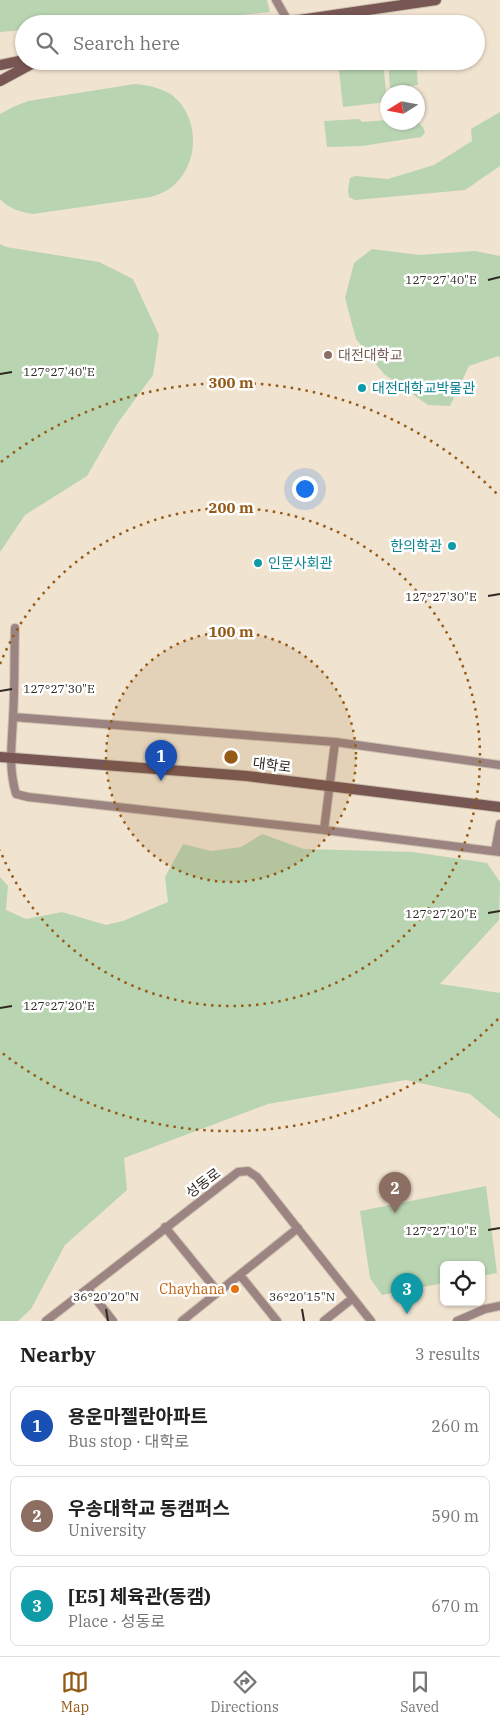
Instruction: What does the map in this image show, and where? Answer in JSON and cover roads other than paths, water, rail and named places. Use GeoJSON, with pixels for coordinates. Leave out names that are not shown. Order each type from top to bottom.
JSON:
{"type":"FeatureCollection","features":[{"type":"Feature","properties":{"kind":"main road"},"geometry":{"type":"LineString","coordinates":[[335,15],[436,0]]}},
{"type":"Feature","properties":{"kind":"main road"},"geometry":{"type":"LineString","coordinates":[[0,65],[15,62]]}},
{"type":"Feature","properties":{"kind":"main road"},"geometry":{"type":"LineString","coordinates":[[0,81],[20,70]]}},
{"type":"Feature","properties":{"kind":"main road","name":"대학로"},"geometry":{"type":"LineString","coordinates":[[5,757],[247,776],[500,807]]}},
{"type":"Feature","properties":{"kind":"street"},"geometry":{"type":"LineString","coordinates":[[276,0],[284,15]]}},
{"type":"Feature","properties":{"kind":"street"},"geometry":{"type":"LineString","coordinates":[[16,628],[13,717],[5,757],[16,794],[28,797],[324,830],[498,852],[500,824]]}},
{"type":"Feature","properties":{"kind":"street","name":"대학로"},"geometry":{"type":"LineString","coordinates":[[13,717],[335,742],[500,765]]}},
{"type":"Feature","properties":{"kind":"street"},"geometry":{"type":"LineString","coordinates":[[324,830],[335,742]]}},
{"type":"Feature","properties":{"kind":"street","name":"성동로"},"geometry":{"type":"LineString","coordinates":[[46,1321],[238,1172],[248,1171],[257,1177],[371,1321]]}},
{"type":"Feature","properties":{"kind":"street"},"geometry":{"type":"LineString","coordinates":[[165,1227],[218,1292]]}},
{"type":"Feature","properties":{"kind":"street"},"geometry":{"type":"LineString","coordinates":[[182,1321],[298,1228]]}},
{"type":"Feature","properties":{"kind":"street"},"geometry":{"type":"LineString","coordinates":[[240,1274],[277,1321]]}},
{"type":"Feature","properties":{"kind":"street"},"geometry":{"type":"LineString","coordinates":[[88,1289],[113,1321]]}},
{"type":"Feature","properties":{"kind":"street"},"geometry":{"type":"LineString","coordinates":[[324,1321],[353,1298]]}},
{"type":"Feature","properties":{"kind":"street"},"geometry":{"type":"LineString","coordinates":[[457,1321],[485,1309],[500,1306]]}},
{"type":"Feature","properties":{"kind":"place","name":"대전대학교"},"geometry":{"type":"Point","coordinates":[328,355]}},
{"type":"Feature","properties":{"kind":"place","name":"대전대학교박물관"},"geometry":{"type":"Point","coordinates":[362,388]}},
{"type":"Feature","properties":{"kind":"place","name":"한의학관"},"geometry":{"type":"Point","coordinates":[452,546]}},
{"type":"Feature","properties":{"kind":"place","name":"인문사회관"},"geometry":{"type":"Point","coordinates":[258,563]}},
{"type":"Feature","properties":{"kind":"place","name":"용운마젤란아파트"},"geometry":{"type":"Point","coordinates":[161,781]}},
{"type":"Feature","properties":{"kind":"place","name":"우송대학교 동캠퍼스"},"geometry":{"type":"Point","coordinates":[395,1213]}},
{"type":"Feature","properties":{"kind":"place","name":"Chayhana"},"geometry":{"type":"Point","coordinates":[235,1289]}},
{"type":"Feature","properties":{"kind":"place","name":"[E5] 체육관(동캠)"},"geometry":{"type":"Point","coordinates":[407,1314]}}]}
